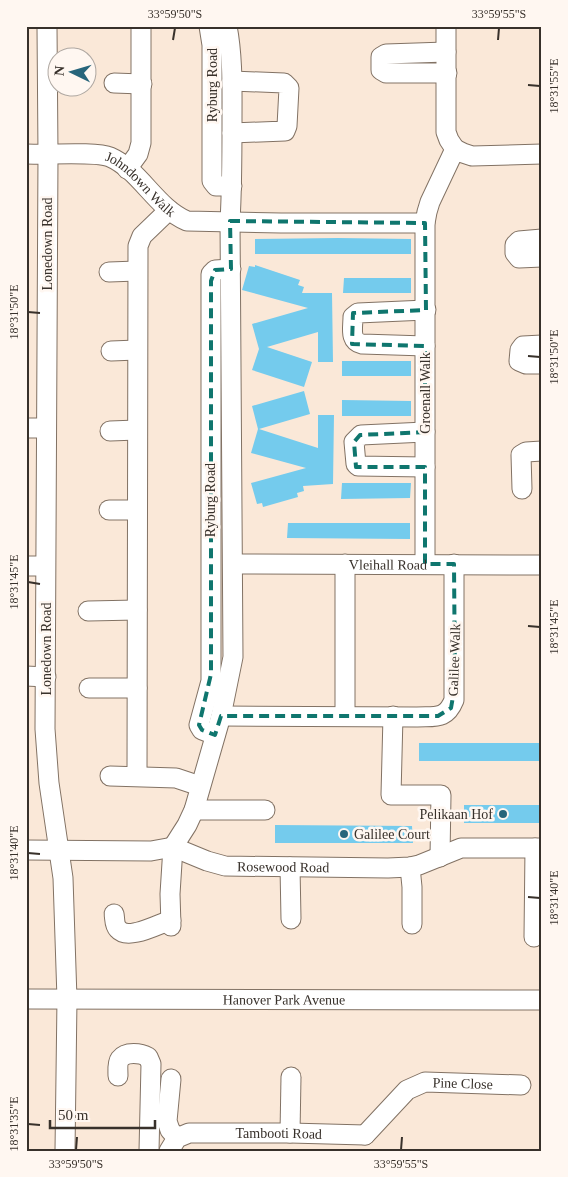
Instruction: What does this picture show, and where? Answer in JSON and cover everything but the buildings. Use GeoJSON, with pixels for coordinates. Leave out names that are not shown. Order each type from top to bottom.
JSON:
{"type":"FeatureCollection","features":[{"type":"Feature","properties":{"kind":"street","name":"Lonedown Road"},"geometry":{"type":"LineString","coordinates":[[47,26],[45,729],[49,783],[63,878],[67,999],[65,1151]]}},
{"type":"Feature","properties":{"kind":"street"},"geometry":{"type":"LineString","coordinates":[[127,169],[136,158],[140,147],[141,26]]}},
{"type":"Feature","properties":{"kind":"street","name":"Ryburg Road"},"geometry":{"type":"LineString","coordinates":[[209,26],[212,45],[212,182],[216,186],[232,186]]}},
{"type":"Feature","properties":{"kind":"street","name":"Ryburg Road"},"geometry":{"type":"LineString","coordinates":[[173,848],[194,810],[221,716],[233,657],[230,221],[232,81],[230,41],[227,26]]}},
{"type":"Feature","properties":{"kind":"street"},"geometry":{"type":"LineString","coordinates":[[446,26],[446,132],[455,149],[472,156],[542,154]]}},
{"type":"Feature","properties":{"kind":"street"},"geometry":{"type":"LineString","coordinates":[[446,52],[386,54],[381,57],[381,70],[386,73],[447,73]]}},
{"type":"Feature","properties":{"kind":"street"},"geometry":{"type":"LineString","coordinates":[[232,81],[284,83],[289,88],[287,126],[285,131],[232,133]]}},
{"type":"Feature","properties":{"kind":"street"},"geometry":{"type":"LineString","coordinates":[[114,84],[142,84]]}},
{"type":"Feature","properties":{"kind":"street","name":"Groenall Walk"},"geometry":{"type":"LineString","coordinates":[[425,564],[425,223],[430,202],[455,149]]}},
{"type":"Feature","properties":{"kind":"street","name":"Johndown Walk"},"geometry":{"type":"LineString","coordinates":[[26,154],[98,155],[110,157],[127,169],[178,217],[187,221],[199,222],[230,221]]}},
{"type":"Feature","properties":{"kind":"street"},"geometry":{"type":"LineString","coordinates":[[137,776],[138,246],[142,236],[169,210]]}},
{"type":"Feature","properties":{"kind":"street"},"geometry":{"type":"LineString","coordinates":[[230,221],[425,223]]}},
{"type":"Feature","properties":{"kind":"street"},"geometry":{"type":"LineString","coordinates":[[542,239],[519,241],[515,245],[515,253],[519,258],[542,257]]}},
{"type":"Feature","properties":{"kind":"street","name":"Ryburg Road"},"geometry":{"type":"LineString","coordinates":[[215,735],[202,730],[199,725],[211,681],[211,274],[215,270],[231,269]]}},
{"type":"Feature","properties":{"kind":"street"},"geometry":{"type":"LineString","coordinates":[[109,272],[137,271]]}},
{"type":"Feature","properties":{"kind":"street"},"geometry":{"type":"LineString","coordinates":[[425,346],[362,344],[356,342],[353,338],[353,317],[358,313],[426,310]]}},
{"type":"Feature","properties":{"kind":"street"},"geometry":{"type":"LineString","coordinates":[[542,345],[523,346],[520,350],[519,361],[526,364],[542,364]]}},
{"type":"Feature","properties":{"kind":"street"},"geometry":{"type":"LineString","coordinates":[[111,351],[137,350]]}},
{"type":"Feature","properties":{"kind":"street"},"geometry":{"type":"LineString","coordinates":[[26,428],[46,428]]}},
{"type":"Feature","properties":{"kind":"street"},"geometry":{"type":"LineString","coordinates":[[110,431],[137,430]]}},
{"type":"Feature","properties":{"kind":"street"},"geometry":{"type":"LineString","coordinates":[[425,432],[361,434],[354,442],[356,464],[358,466],[425,467]]}},
{"type":"Feature","properties":{"kind":"street"},"geometry":{"type":"LineString","coordinates":[[522,489],[521,455],[526,452],[542,451]]}},
{"type":"Feature","properties":{"kind":"street"},"geometry":{"type":"LineString","coordinates":[[109,510],[137,510]]}},
{"type":"Feature","properties":{"kind":"street","name":"Vleihall Road"},"geometry":{"type":"LineString","coordinates":[[233,564],[542,564]]}},
{"type":"Feature","properties":{"kind":"street"},"geometry":{"type":"LineString","coordinates":[[345,564],[345,716]]}},
{"type":"Feature","properties":{"kind":"street","name":"Galilee Walk"},"geometry":{"type":"LineString","coordinates":[[221,716],[438,716],[445,714],[451,708],[454,700],[455,685],[454,564]]}},
{"type":"Feature","properties":{"kind":"street"},"geometry":{"type":"LineString","coordinates":[[26,566],[45,566]]}},
{"type":"Feature","properties":{"kind":"street"},"geometry":{"type":"LineString","coordinates":[[88,611],[137,610]]}},
{"type":"Feature","properties":{"kind":"street"},"geometry":{"type":"LineString","coordinates":[[26,676],[46,677]]}},
{"type":"Feature","properties":{"kind":"street"},"geometry":{"type":"LineString","coordinates":[[89,688],[137,688]]}},
{"type":"Feature","properties":{"kind":"street"},"geometry":{"type":"LineString","coordinates":[[393,716],[391,795],[441,795],[440,857]]}},
{"type":"Feature","properties":{"kind":"street"},"geometry":{"type":"LineString","coordinates":[[110,776],[176,778],[200,786]]}},
{"type":"Feature","properties":{"kind":"street"},"geometry":{"type":"LineString","coordinates":[[194,810],[264,810]]}},
{"type":"Feature","properties":{"kind":"street"},"geometry":{"type":"LineString","coordinates":[[114,914],[116,927],[125,933],[135,933],[171,923],[170,894],[173,848]]}},
{"type":"Feature","properties":{"kind":"street","name":"Rosewood Road"},"geometry":{"type":"LineString","coordinates":[[26,850],[151,851],[173,848],[207,862],[225,866],[290,868],[410,867],[461,848],[538,848]]}},
{"type":"Feature","properties":{"kind":"street"},"geometry":{"type":"LineString","coordinates":[[534,937],[538,848]]}},
{"type":"Feature","properties":{"kind":"street"},"geometry":{"type":"LineString","coordinates":[[410,867],[412,924]]}},
{"type":"Feature","properties":{"kind":"street"},"geometry":{"type":"LineString","coordinates":[[290,868],[291,919]]}},
{"type":"Feature","properties":{"kind":"street","name":"Hanover Park Avenue"},"geometry":{"type":"LineString","coordinates":[[26,999],[542,1000]]}},
{"type":"Feature","properties":{"kind":"street"},"geometry":{"type":"LineString","coordinates":[[118,1076],[118,1063],[123,1056],[127,1054],[141,1054],[148,1057],[151,1064],[149,1151]]}},
{"type":"Feature","properties":{"kind":"street"},"geometry":{"type":"LineString","coordinates":[[290,1133],[291,1077]]}},
{"type":"Feature","properties":{"kind":"street"},"geometry":{"type":"LineString","coordinates":[[171,1080],[168,1121],[173,1144]]}},
{"type":"Feature","properties":{"kind":"street","name":"Pine Close"},"geometry":{"type":"LineString","coordinates":[[367,1143],[407,1090],[425,1082],[521,1085]]}},
{"type":"Feature","properties":{"kind":"street","name":"Tambooti Road"},"geometry":{"type":"LineString","coordinates":[[173,1144],[189,1133],[290,1133],[367,1143]]}},
{"type":"Feature","properties":{"kind":"highlighted area"},"geometry":{"type":"Polygon","coordinates":[[[230,221],[425,223],[426,310],[353,313],[352,344],[425,346],[425,432],[360,435],[354,442],[356,467],[425,467],[425,564],[454,564],[455,685],[451,708],[438,716],[221,716],[215,735],[202,730],[199,725],[211,674],[211,281],[215,270],[231,269],[230,221]]]}},
{"type":"Feature","properties":{"kind":"place","name":"Pelikaan Hof"},"geometry":{"type":"Point","coordinates":[503,814]}},
{"type":"Feature","properties":{"kind":"place","name":"Galilee Court"},"geometry":{"type":"Point","coordinates":[344,834]}}]}
